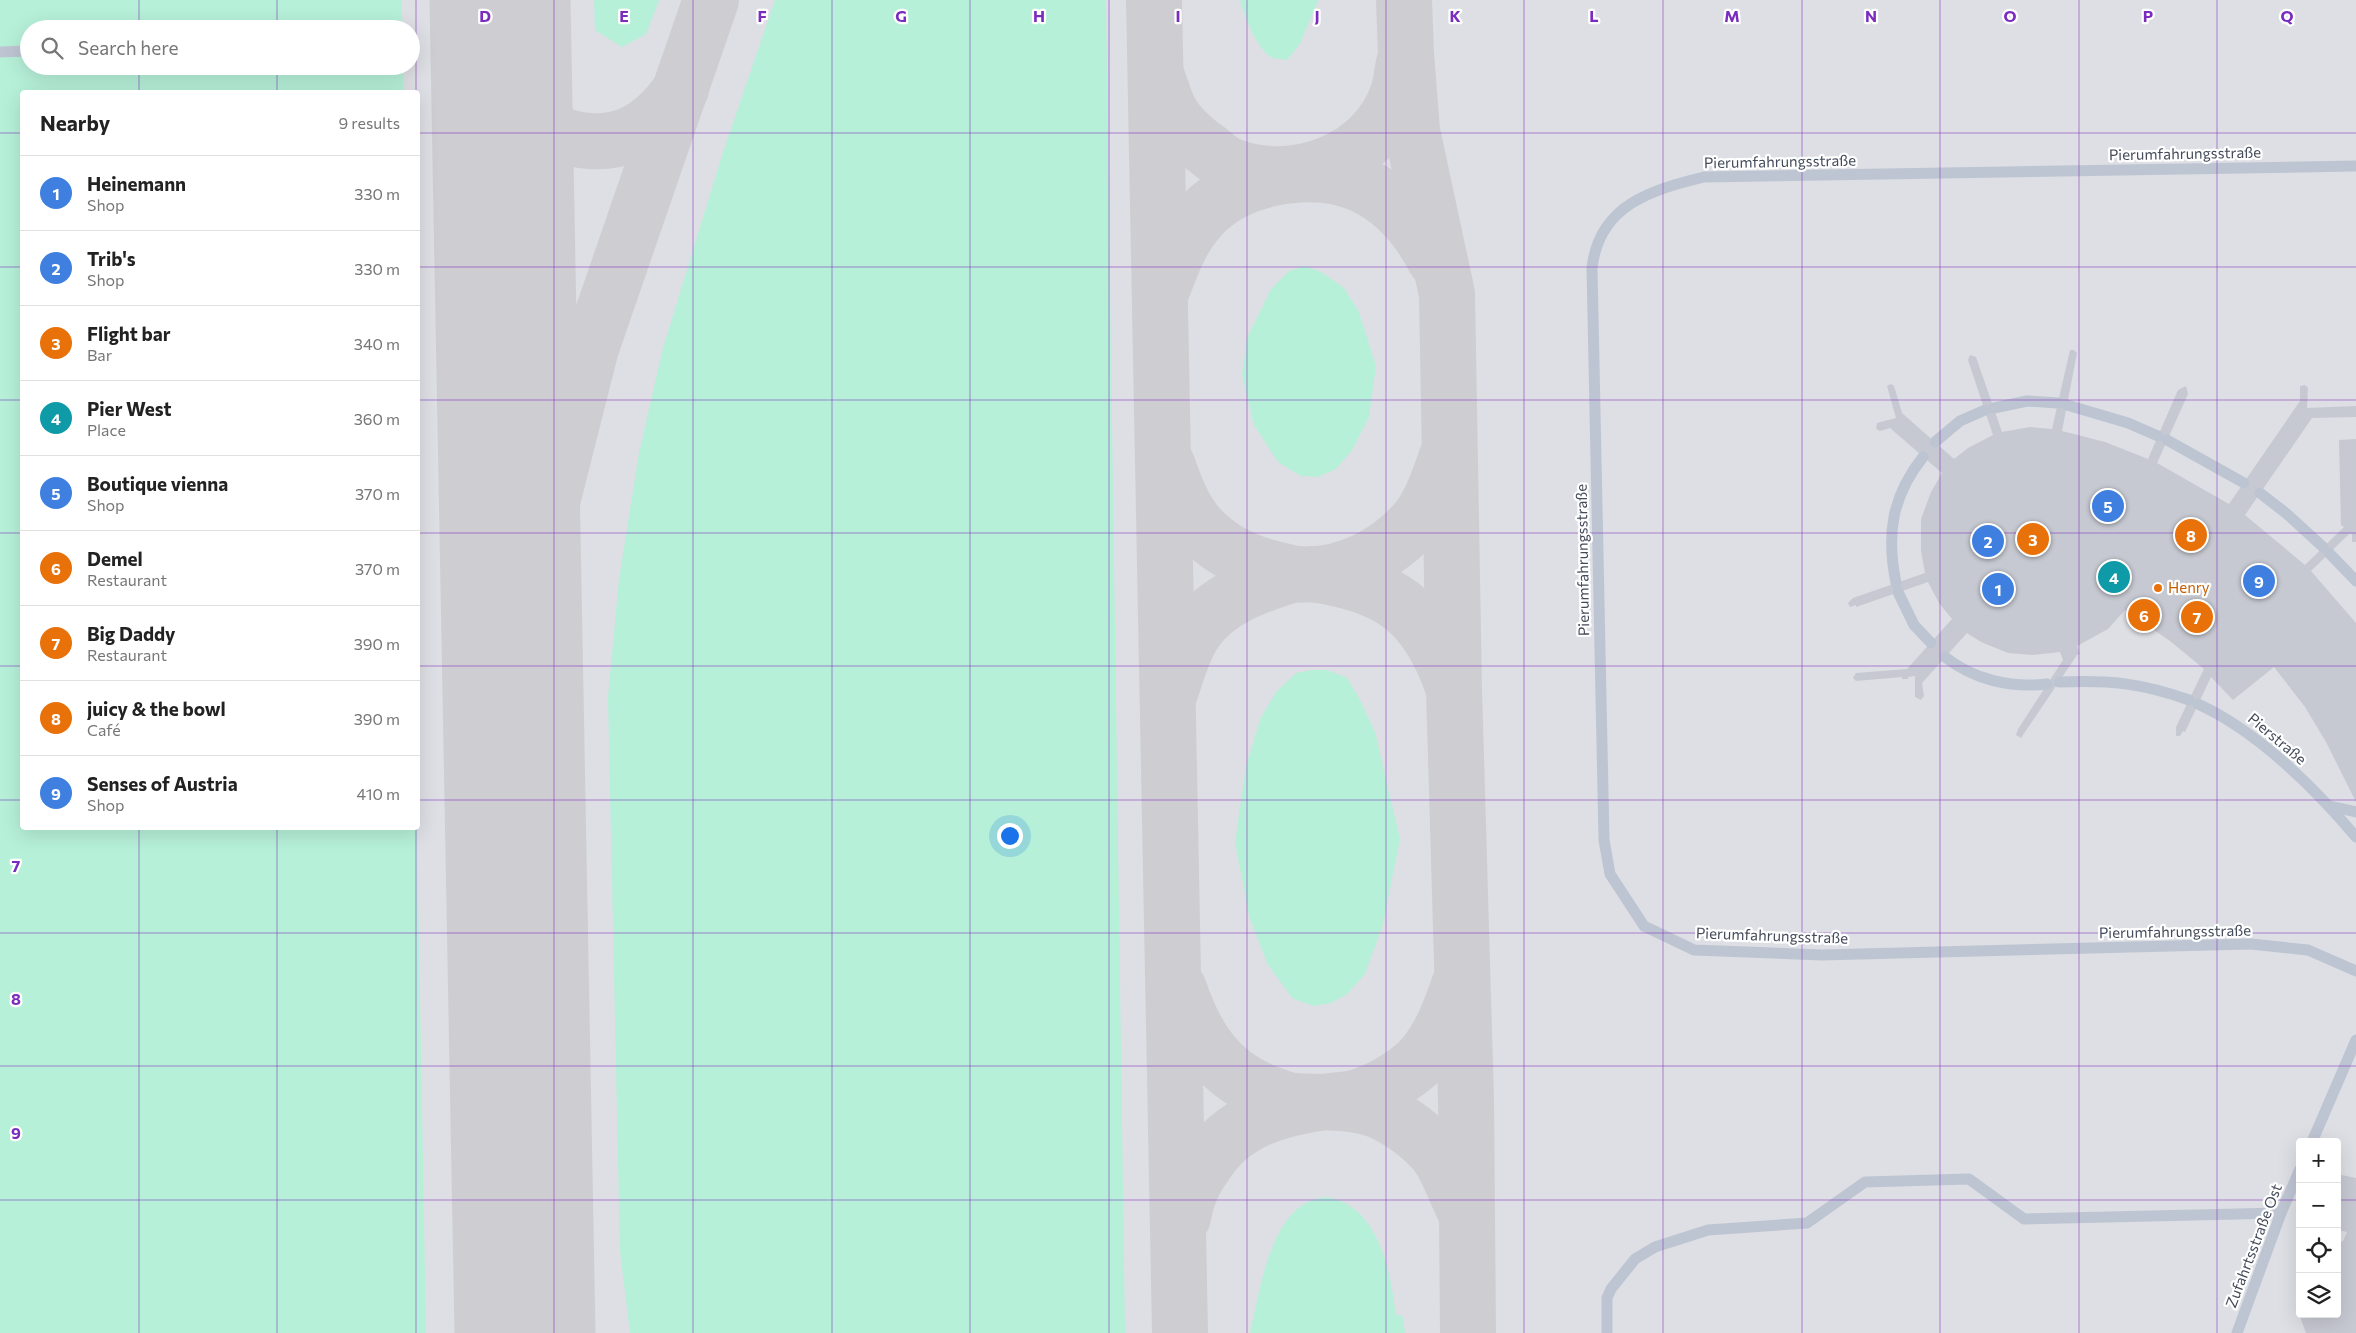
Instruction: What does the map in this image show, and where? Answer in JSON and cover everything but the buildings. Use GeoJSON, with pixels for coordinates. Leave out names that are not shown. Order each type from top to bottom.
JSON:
{"type":"FeatureCollection","features":[{"type":"Feature","properties":{"kind":"lane"},"geometry":{"type":"LineString","coordinates":[[0,52],[20,51]]}},
{"type":"Feature","properties":{"kind":"lane","name":"Pierumfahrungsstraße"},"geometry":{"type":"LineString","coordinates":[[2356,166],[1995,174],[1704,177],[1666,186],[1642,196],[1625,207],[1614,216],[1599,240],[1593,254],[1592,268],[1604,840],[1610,874],[1644,926],[1694,950],[1822,955],[2252,944],[2308,950],[2356,971]]}},
{"type":"Feature","properties":{"kind":"lane"},"geometry":{"type":"LineString","coordinates":[[1935,442],[1960,421],[1989,409],[2027,401],[2062,404],[2128,423],[2162,438],[2244,483]]}},
{"type":"Feature","properties":{"kind":"lane"},"geometry":{"type":"LineString","coordinates":[[1923,457],[1912,470],[1898,499],[1892,522],[1890,555],[1897,588],[1914,624],[1931,643]]}},
{"type":"Feature","properties":{"kind":"lane"},"geometry":{"type":"LineString","coordinates":[[2260,494],[2287,514],[2356,581]]}},
{"type":"Feature","properties":{"kind":"lane"},"geometry":{"type":"LineString","coordinates":[[1945,656],[1970,673],[1988,680],[2014,684],[2047,684]]}},
{"type":"Feature","properties":{"kind":"lane","name":"Pierstraße"},"geometry":{"type":"LineString","coordinates":[[2059,682],[2102,680],[2132,683],[2194,702],[2232,721],[2259,742],[2330,806],[2356,837]]}},
{"type":"Feature","properties":{"kind":"lane","name":"Pierstraße"},"geometry":{"type":"LineString","coordinates":[[2330,806],[2356,812]]}},
{"type":"Feature","properties":{"kind":"lane"},"geometry":{"type":"LineString","coordinates":[[2314,1138],[2356,1040]]}},
{"type":"Feature","properties":{"kind":"lane","name":"Zufahrtsstraße Ost"},"geometry":{"type":"LineString","coordinates":[[2237,1333],[2281,1213],[2296,1179]]}},
{"type":"Feature","properties":{"kind":"lane"},"geometry":{"type":"LineString","coordinates":[[1608,1333],[1607,1298],[1610,1289],[1635,1259],[1655,1247],[1708,1230],[1807,1223],[1865,1182],[1969,1180],[2024,1219],[2281,1213]]}},
{"type":"Feature","properties":{"kind":"shaded area"},"geometry":{"type":"Polygon","coordinates":[[[0,0],[2356,0],[2356,1333],[0,1333],[0,0]]]}},
{"type":"Feature","properties":{"kind":"green space"},"geometry":{"type":"Polygon","coordinates":[[[0,0],[402,0],[402,20],[20,20],[20,75],[403,75],[403,90],[20,90],[20,830],[417,830],[426,1333],[0,1333],[0,0]]]}},
{"type":"Feature","properties":{"kind":"green space"},"geometry":{"type":"Polygon","coordinates":[[[594,0],[659,0],[646,34],[622,47],[595,30],[594,0]]]}},
{"type":"Feature","properties":{"kind":"green space"},"geometry":{"type":"Polygon","coordinates":[[[775,0],[1106,0],[1125,1333],[630,1333],[620,1252],[608,697],[619,579],[639,453],[663,348],[724,149],[775,0]]]}},
{"type":"Feature","properties":{"kind":"green space"},"geometry":{"type":"Polygon","coordinates":[[[1240,0],[1318,0],[1300,44],[1287,60],[1271,57],[1261,47],[1248,23],[1240,0]]]}},
{"type":"Feature","properties":{"kind":"green space"},"geometry":{"type":"Polygon","coordinates":[[[1305,266],[1321,272],[1344,288],[1359,312],[1376,366],[1369,417],[1352,450],[1336,469],[1318,477],[1301,476],[1278,462],[1254,425],[1242,375],[1247,338],[1271,289],[1289,271],[1305,266]]]}},
{"type":"Feature","properties":{"kind":"green space"},"geometry":{"type":"Polygon","coordinates":[[[1327,670],[1347,678],[1359,698],[1375,732],[1400,839],[1383,924],[1365,974],[1347,994],[1331,1003],[1313,1006],[1292,998],[1267,963],[1249,916],[1235,842],[1246,766],[1261,717],[1277,691],[1296,673],[1327,670]]]}},
{"type":"Feature","properties":{"kind":"green space"},"geometry":{"type":"Polygon","coordinates":[[[1328,1197],[1346,1203],[1360,1214],[1371,1228],[1386,1261],[1396,1315],[1402,1315],[1405,1333],[1250,1333],[1264,1272],[1271,1250],[1281,1230],[1293,1213],[1309,1202],[1328,1197]]]}},
{"type":"Feature","properties":{"kind":"taxiway"},"geometry":{"type":"LineString","coordinates":[[516,824],[527,661],[552,502],[591,348],[711,0]]}},
{"type":"Feature","properties":{"kind":"taxiway"},"geometry":{"type":"LineString","coordinates":[[1154,0],[1180,1333]]}},
{"type":"Feature","properties":{"kind":"taxiway"},"geometry":{"type":"LineString","coordinates":[[1404,0],[1412,131],[1447,294],[1454,689],[1466,1099],[1468,1333]]}},
{"type":"Feature","properties":{"kind":"taxiway"},"geometry":{"type":"LineString","coordinates":[[501,40],[508,77],[519,103],[539,123],[567,137],[585,141],[602,141],[618,139],[632,134],[658,116],[681,89]]}},
{"type":"Feature","properties":{"kind":"taxiway"},"geometry":{"type":"LineString","coordinates":[[1157,77],[1172,115],[1186,132],[1203,146],[1229,165],[1254,172],[1279,174],[1305,171],[1329,164],[1352,152],[1371,136],[1387,116],[1398,93],[1404,63]]}},
{"type":"Feature","properties":{"kind":"taxiway"},"geometry":{"type":"LineString","coordinates":[[1162,290],[1175,257],[1186,236],[1208,209],[1223,197],[1241,188],[1282,176],[1324,175],[1344,179],[1374,191],[1405,216],[1429,248],[1435,260]]}},
{"type":"Feature","properties":{"kind":"taxiway"},"geometry":{"type":"LineString","coordinates":[[1167,464],[1176,489],[1188,513],[1214,541],[1239,557],[1258,564],[1296,574],[1314,574],[1348,568],[1364,561],[1380,553],[1407,531],[1419,518],[1428,503],[1447,456]]}},
{"type":"Feature","properties":{"kind":"taxiway"},"geometry":{"type":"LineString","coordinates":[[1171,690],[1187,646],[1203,621],[1226,602],[1239,595],[1295,574]]}},
{"type":"Feature","properties":{"kind":"taxiway"},"geometry":{"type":"LineString","coordinates":[[1312,574],[1363,585],[1401,605],[1417,620],[1430,637],[1442,658],[1452,684]]}},
{"type":"Feature","properties":{"kind":"taxiway"},"geometry":{"type":"LineString","coordinates":[[1183,1217],[1189,1195],[1203,1168],[1218,1148],[1243,1127],[1273,1113],[1367,1094],[1397,1078],[1418,1063],[1440,1032],[1459,985]]}},
{"type":"Feature","properties":{"kind":"taxiway"},"geometry":{"type":"LineString","coordinates":[[1179,989],[1193,1024],[1202,1040],[1224,1067],[1238,1078],[1254,1087],[1287,1100],[1331,1102],[1366,1107],[1395,1119],[1411,1130],[1438,1155],[1465,1211]]}},
{"type":"Feature","properties":{"kind":"taxiway"},"geometry":{"type":"LineString","coordinates":[[520,1025],[562,1333]]}},
{"type":"Feature","properties":{"kind":"runway"},"geometry":{"type":"LineString","coordinates":[[500,0],[525,1333]]}},
{"type":"Feature","properties":{"kind":"place","name":"Boutique vienna"},"geometry":{"type":"Point","coordinates":[2108,506]}},
{"type":"Feature","properties":{"kind":"place","name":"juicy & the bowl"},"geometry":{"type":"Point","coordinates":[2191,535]}},
{"type":"Feature","properties":{"kind":"place","name":"Flight bar"},"geometry":{"type":"Point","coordinates":[2033,539]}},
{"type":"Feature","properties":{"kind":"place","name":"Trib's"},"geometry":{"type":"Point","coordinates":[1988,541]}},
{"type":"Feature","properties":{"kind":"place","name":"Pier West"},"geometry":{"type":"Point","coordinates":[2114,577]}},
{"type":"Feature","properties":{"kind":"place","name":"Senses of Austria"},"geometry":{"type":"Point","coordinates":[2259,581]}},
{"type":"Feature","properties":{"kind":"place","name":"Henry"},"geometry":{"type":"Point","coordinates":[2158,588]}},
{"type":"Feature","properties":{"kind":"place","name":"Heinemann"},"geometry":{"type":"Point","coordinates":[1998,589]}},
{"type":"Feature","properties":{"kind":"place","name":"Demel"},"geometry":{"type":"Point","coordinates":[2144,615]}},
{"type":"Feature","properties":{"kind":"place","name":"Big Daddy"},"geometry":{"type":"Point","coordinates":[2197,617]}}]}
